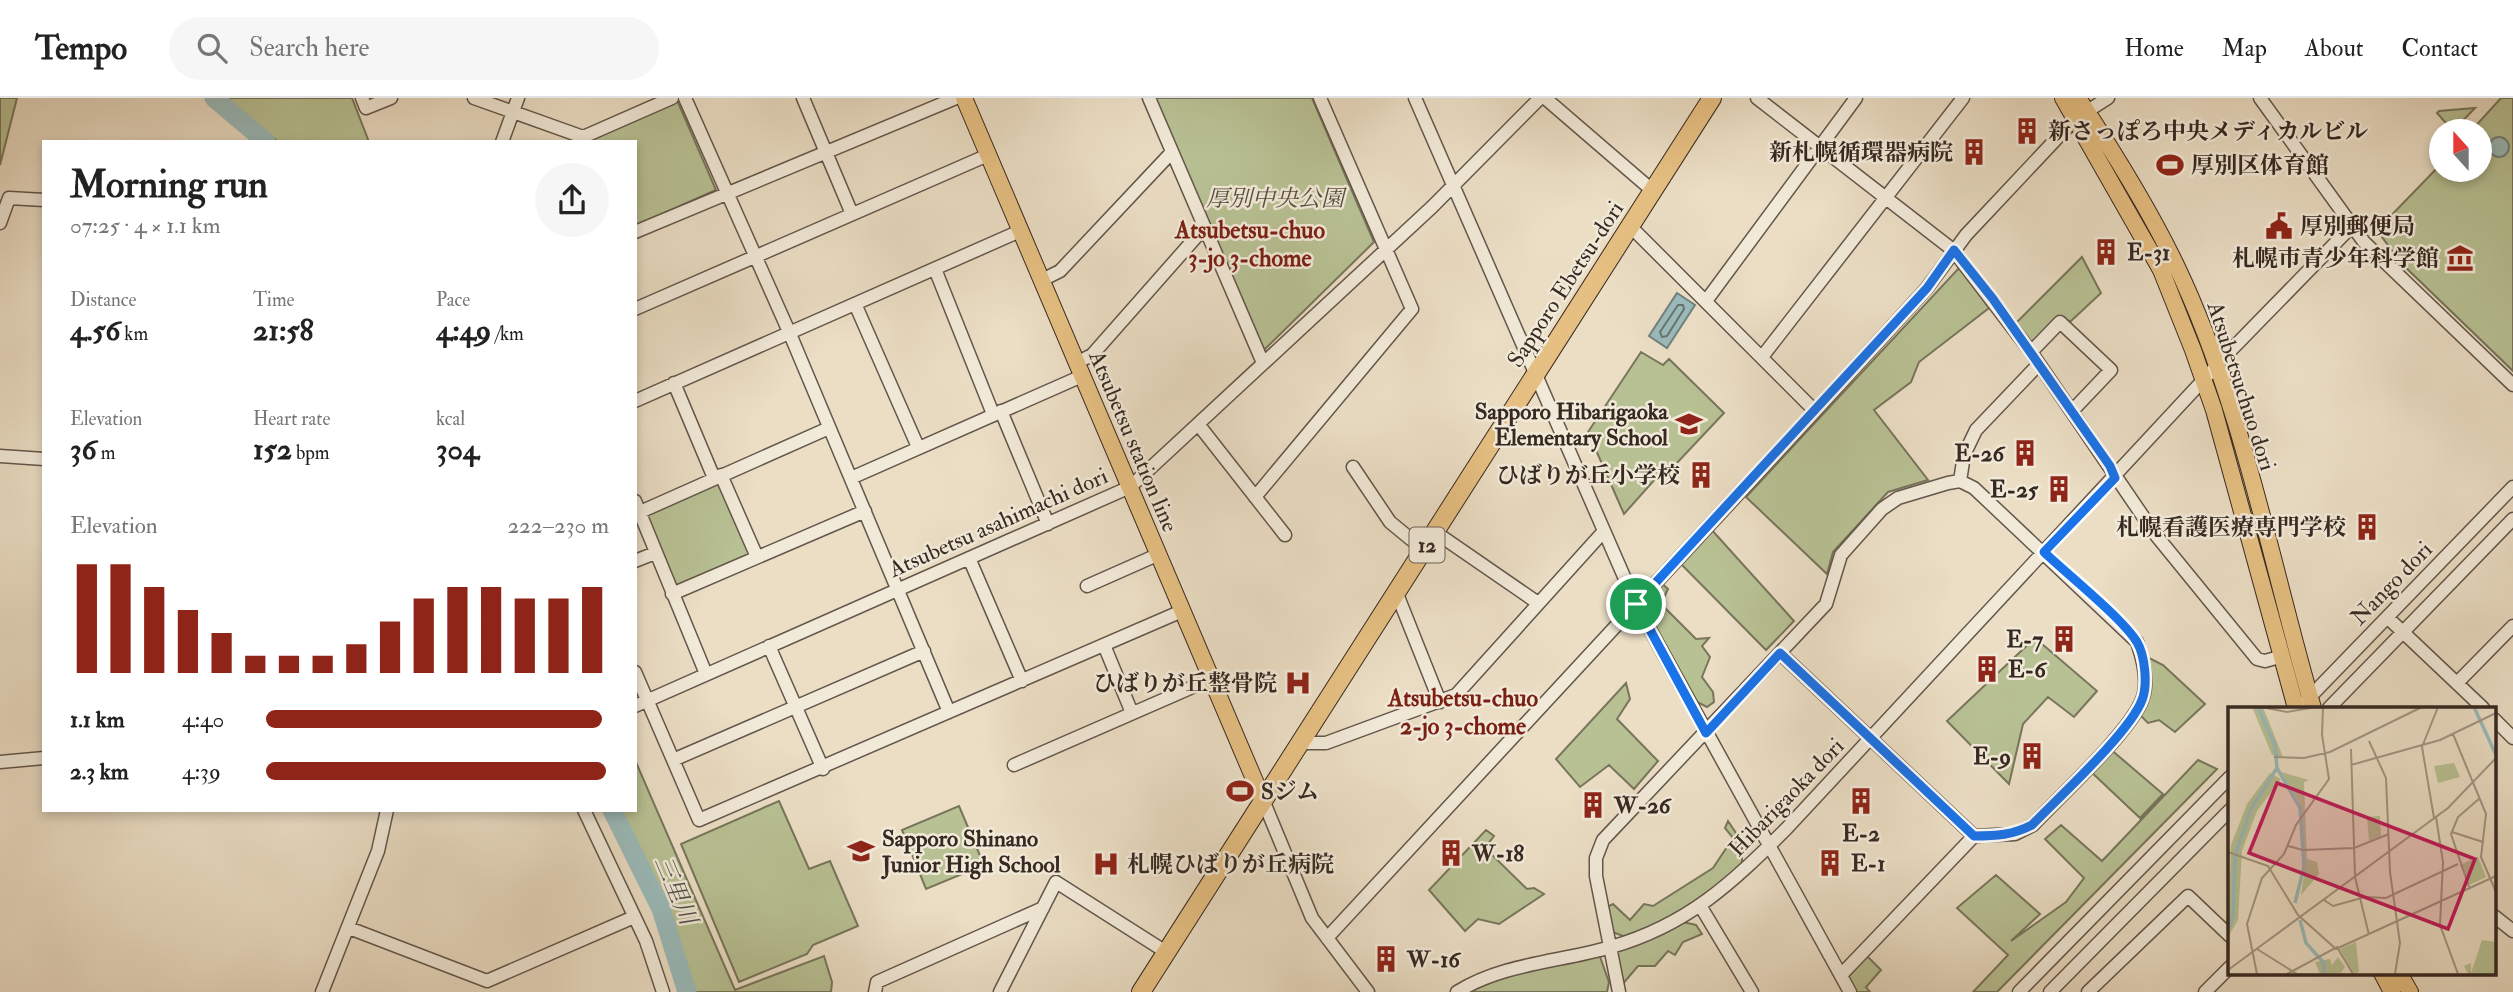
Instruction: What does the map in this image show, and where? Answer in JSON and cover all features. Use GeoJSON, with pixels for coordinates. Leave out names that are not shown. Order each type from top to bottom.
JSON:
{"type":"FeatureCollection","features":[{"type":"Feature","properties":{"kind":"highway","name":"Sapporo Ebetsu-dori"},"geometry":{"type":"LineString","coordinates":[[1141,992],[1712,98]]}},
{"type":"Feature","properties":{"kind":"main road","name":"Atsubetsu station line"},"geometry":{"type":"LineString","coordinates":[[964,98],[1263,800]]}},
{"type":"Feature","properties":{"kind":"main road","name":"Atsubetsuchuo dori"},"geometry":{"type":"LineString","coordinates":[[2063,98],[2080,109],[2143,203],[2175,264],[2216,367],[2311,703]]}},
{"type":"Feature","properties":{"kind":"main road","name":"Atsubetsuchuo dori"},"geometry":{"type":"LineString","coordinates":[[2080,109],[2161,271],[2203,381],[2296,707]]}},
{"type":"Feature","properties":{"kind":"main road"},"geometry":{"type":"LineString","coordinates":[[2383,974],[2392,992]]}},
{"type":"Feature","properties":{"kind":"main road"},"geometry":{"type":"LineString","coordinates":[[2400,974],[2410,992]]}},
{"type":"Feature","properties":{"kind":"street"},"geometry":{"type":"LineString","coordinates":[[362,98],[366,108],[391,98]]}},
{"type":"Feature","properties":{"kind":"street"},"geometry":{"type":"LineString","coordinates":[[474,98],[582,139],[672,98]]}},
{"type":"Feature","properties":{"kind":"street"},"geometry":{"type":"LineString","coordinates":[[503,140],[518,98]]}},
{"type":"Feature","properties":{"kind":"street"},"geometry":{"type":"LineString","coordinates":[[685,98],[790,334],[948,712]]}},
{"type":"Feature","properties":{"kind":"street"},"geometry":{"type":"LineString","coordinates":[[803,98],[852,214]]}},
{"type":"Feature","properties":{"kind":"street"},"geometry":{"type":"LineString","coordinates":[[637,231],[956,98]]}},
{"type":"Feature","properties":{"kind":"street"},"geometry":{"type":"LineString","coordinates":[[1149,98],[1263,363]]}},
{"type":"Feature","properties":{"kind":"street"},"geometry":{"type":"LineString","coordinates":[[1255,497],[1412,309],[1320,98]]}},
{"type":"Feature","properties":{"kind":"street"},"geometry":{"type":"LineString","coordinates":[[1415,98],[1636,604],[1850,992]]}},
{"type":"Feature","properties":{"kind":"street","name":"Atsubetsu asahimachi dori"},"geometry":{"type":"LineString","coordinates":[[641,704],[1130,487],[1453,187],[1540,98]]}},
{"type":"Feature","properties":{"kind":"street"},"geometry":{"type":"LineString","coordinates":[[1545,98],[1653,191]]}},
{"type":"Feature","properties":{"kind":"street"},"geometry":{"type":"LineString","coordinates":[[1757,98],[1954,250],[2031,352],[2155,534],[2257,659],[2265,661],[2283,656]]}},
{"type":"Feature","properties":{"kind":"street"},"geometry":{"type":"LineString","coordinates":[[1706,301],[1856,98]]}},
{"type":"Feature","properties":{"kind":"street"},"geometry":{"type":"LineString","coordinates":[[1762,357],[1963,98]]}},
{"type":"Feature","properties":{"kind":"street"},"geometry":{"type":"LineString","coordinates":[[1326,938],[1927,288],[1954,250],[2080,109],[2108,98]]}},
{"type":"Feature","properties":{"kind":"street"},"geometry":{"type":"LineString","coordinates":[[2260,98],[2364,242],[2513,384]]}},
{"type":"Feature","properties":{"kind":"street"},"geometry":{"type":"LineString","coordinates":[[1042,280],[1060,271],[1171,153]]}},
{"type":"Feature","properties":{"kind":"street"},"geometry":{"type":"LineString","coordinates":[[637,308],[988,155]]}},
{"type":"Feature","properties":{"kind":"street"},"geometry":{"type":"LineString","coordinates":[[0,223],[9,198],[42,200]]}},
{"type":"Feature","properties":{"kind":"street"},"geometry":{"type":"LineString","coordinates":[[1631,226],[1815,411]]}},
{"type":"Feature","properties":{"kind":"street","name":"Hibarigaoka dori"},"geometry":{"type":"LineString","coordinates":[[1457,992],[1497,973],[1610,947],[1651,933],[1701,907],[1749,868],[2216,367],[2352,226]]}},
{"type":"Feature","properties":{"kind":"street"},"geometry":{"type":"LineString","coordinates":[[851,478],[997,412],[1079,370],[1204,229]]}},
{"type":"Feature","properties":{"kind":"street"},"geometry":{"type":"LineString","coordinates":[[637,400],[856,306],[1020,231]]}},
{"type":"Feature","properties":{"kind":"street"},"geometry":{"type":"LineString","coordinates":[[935,269],[1048,524]]}},
{"type":"Feature","properties":{"kind":"street"},"geometry":{"type":"LineString","coordinates":[[856,306],[918,447]]}},
{"type":"Feature","properties":{"kind":"street"},"geometry":{"type":"LineString","coordinates":[[2031,352],[2060,322],[2111,370],[2071,411]]}},
{"type":"Feature","properties":{"kind":"street"},"geometry":{"type":"LineString","coordinates":[[1960,481],[1964,455],[1976,430],[2038,365]]}},
{"type":"Feature","properties":{"kind":"street"},"geometry":{"type":"LineString","coordinates":[[674,383],[757,557]]}},
{"type":"Feature","properties":{"kind":"street"},"geometry":{"type":"LineString","coordinates":[[1198,424],[1285,535]]}},
{"type":"Feature","properties":{"kind":"street"},"geometry":{"type":"LineString","coordinates":[[706,674],[638,507],[830,428]]}},
{"type":"Feature","properties":{"kind":"street"},"geometry":{"type":"LineString","coordinates":[[0,456],[42,459]]}},
{"type":"Feature","properties":{"kind":"street"},"geometry":{"type":"LineString","coordinates":[[1353,467],[1390,522],[1424,550]]}},
{"type":"Feature","properties":{"kind":"street"},"geometry":{"type":"LineString","coordinates":[[1619,992],[1596,876],[1599,848],[1604,840],[1826,604],[1841,555],[1882,509],[1898,498],[1960,481],[1975,488],[2137,642],[2143,660],[2144,697],[2130,722],[2032,825],[2015,834],[1974,836],[1841,975]]}},
{"type":"Feature","properties":{"kind":"street","name":"Nango dori"},"geometry":{"type":"LineString","coordinates":[[2311,703],[2513,487]]}},
{"type":"Feature","properties":{"kind":"street"},"geometry":{"type":"LineString","coordinates":[[672,594],[865,511]]}},
{"type":"Feature","properties":{"kind":"street","name":"Nango dori"},"geometry":{"type":"LineString","coordinates":[[2331,707],[2513,519]]}},
{"type":"Feature","properties":{"kind":"street"},"geometry":{"type":"LineString","coordinates":[[1299,743],[1326,743],[1455,695],[1604,531]]}},
{"type":"Feature","properties":{"kind":"street"},"geometry":{"type":"LineString","coordinates":[[1435,532],[1538,603]]}},
{"type":"Feature","properties":{"kind":"street"},"geometry":{"type":"LineString","coordinates":[[637,560],[655,553]]}},
{"type":"Feature","properties":{"kind":"street"},"geometry":{"type":"LineString","coordinates":[[1087,586],[1157,555]]}},
{"type":"Feature","properties":{"kind":"street"},"geometry":{"type":"LineString","coordinates":[[969,558],[1021,681]]}},
{"type":"Feature","properties":{"kind":"street"},"geometry":{"type":"LineString","coordinates":[[1397,594],[1440,702]]}},
{"type":"Feature","properties":{"kind":"street"},"geometry":{"type":"LineString","coordinates":[[637,683],[641,704],[673,760],[699,821],[1182,611]]}},
{"type":"Feature","properties":{"kind":"street"},"geometry":{"type":"LineString","coordinates":[[2388,618],[2481,707]]}},
{"type":"Feature","properties":{"kind":"street"},"geometry":{"type":"LineString","coordinates":[[2457,683],[2511,631]]}},
{"type":"Feature","properties":{"kind":"street"},"geometry":{"type":"LineString","coordinates":[[1104,645],[1132,713]]}},
{"type":"Feature","properties":{"kind":"street"},"geometry":{"type":"LineString","coordinates":[[769,646],[823,769]]}},
{"type":"Feature","properties":{"kind":"street"},"geometry":{"type":"LineString","coordinates":[[673,760],[924,651]]}},
{"type":"Feature","properties":{"kind":"street"},"geometry":{"type":"LineString","coordinates":[[1780,653],[1974,836]]}},
{"type":"Feature","properties":{"kind":"street"},"geometry":{"type":"LineString","coordinates":[[1014,765],[1211,679]]}},
{"type":"Feature","properties":{"kind":"street"},"geometry":{"type":"LineString","coordinates":[[2496,721],[2513,738]]}},
{"type":"Feature","properties":{"kind":"street"},"geometry":{"type":"LineString","coordinates":[[0,762],[42,758]]}},
{"type":"Feature","properties":{"kind":"street"},"geometry":{"type":"LineString","coordinates":[[2020,992],[2228,779]]}},
{"type":"Feature","properties":{"kind":"street"},"geometry":{"type":"LineString","coordinates":[[1263,800],[1312,918],[1368,992]]}},
{"type":"Feature","properties":{"kind":"street"},"geometry":{"type":"LineString","coordinates":[[322,992],[378,851],[387,812]]}},
{"type":"Feature","properties":{"kind":"street"},"geometry":{"type":"LineString","coordinates":[[585,812],[653,959],[663,992]]}},
{"type":"Feature","properties":{"kind":"street"},"geometry":{"type":"LineString","coordinates":[[2036,975],[2052,992],[2228,812]]}},
{"type":"Feature","properties":{"kind":"street"},"geometry":{"type":"LineString","coordinates":[[1000,992],[1056,882],[1166,952]]}},
{"type":"Feature","properties":{"kind":"street"},"geometry":{"type":"LineString","coordinates":[[2088,992],[2188,896],[2228,934]]}},
{"type":"Feature","properties":{"kind":"street"},"geometry":{"type":"LineString","coordinates":[[1701,907],[1752,992]]}},
{"type":"Feature","properties":{"kind":"street"},"geometry":{"type":"LineString","coordinates":[[875,992],[877,982],[1043,908]]}},
{"type":"Feature","properties":{"kind":"street"},"geometry":{"type":"LineString","coordinates":[[349,928],[489,986],[634,918]]}},
{"type":"Feature","properties":{"kind":"street"},"geometry":{"type":"LineString","coordinates":[[2496,918],[2513,931]]}},
{"type":"Feature","properties":{"kind":"street"},"geometry":{"type":"LineString","coordinates":[[2205,992],[2228,969]]}},
{"type":"Feature","properties":{"kind":"green space"},"geometry":{"type":"Polygon","coordinates":[[[0,98],[17,98],[0,165],[0,98]]]}},
{"type":"Feature","properties":{"kind":"green space"},"geometry":{"type":"Polygon","coordinates":[[[226,98],[352,98],[368,140],[276,140],[226,98]]]}},
{"type":"Feature","properties":{"kind":"green space","name":"厚別中央公園"},"geometry":{"type":"Polygon","coordinates":[[[1151,98],[1312,98],[1374,242],[1263,351],[1151,98]]]}},
{"type":"Feature","properties":{"kind":"green space"},"geometry":{"type":"Polygon","coordinates":[[[2501,98],[2513,98],[2513,371],[2400,262],[2377,230],[2429,176],[2429,182],[2492,182],[2492,119],[2482,119],[2501,98]]]}},
{"type":"Feature","properties":{"kind":"green space"},"geometry":{"type":"Polygon","coordinates":[[[677,100],[716,190],[637,225],[637,140],[590,140],[677,100]]]}},
{"type":"Feature","properties":{"kind":"green space"},"geometry":{"type":"Polygon","coordinates":[[[2475,108],[2464,119],[2442,119],[2437,113],[2475,108]]]}},
{"type":"Feature","properties":{"kind":"green space"},"geometry":{"type":"Polygon","coordinates":[[[2082,257],[2101,293],[2071,321],[2057,320],[2032,347],[2015,324],[2082,257]]]}},
{"type":"Feature","properties":{"kind":"green space"},"geometry":{"type":"Polygon","coordinates":[[[1958,269],[1962,270],[1989,308],[1919,362],[1911,382],[1874,410],[1928,480],[1888,492],[1833,552],[1827,574],[1746,497],[1958,269]]]}},
{"type":"Feature","properties":{"kind":"green space"},"geometry":{"type":"Polygon","coordinates":[[[1641,352],[1663,365],[1669,359],[1724,413],[1660,481],[1656,478],[1624,514],[1588,432],[1641,352]]]}},
{"type":"Feature","properties":{"kind":"green space"},"geometry":{"type":"Polygon","coordinates":[[[719,479],[752,555],[673,590],[643,514],[719,479]]]}},
{"type":"Feature","properties":{"kind":"green space"},"geometry":{"type":"Polygon","coordinates":[[[1710,528],[1794,621],[1766,650],[1679,562],[1710,528]]]}},
{"type":"Feature","properties":{"kind":"green space"},"geometry":{"type":"Polygon","coordinates":[[[1658,580],[1668,589],[1661,604],[1696,639],[1709,638],[1702,646],[1710,657],[1702,677],[1713,692],[1714,702],[1707,707],[1695,701],[1646,609],[1646,598],[1658,580]]]}},
{"type":"Feature","properties":{"kind":"green space"},"geometry":{"type":"Polygon","coordinates":[[[2035,638],[2097,691],[2074,717],[2048,697],[2023,724],[2009,784],[1947,721],[2035,638]]]}},
{"type":"Feature","properties":{"kind":"green space"},"geometry":{"type":"Polygon","coordinates":[[[2147,657],[2163,665],[2205,704],[2175,732],[2159,720],[2148,723],[2139,714],[2147,657]]]}},
{"type":"Feature","properties":{"kind":"green space"},"geometry":{"type":"Polygon","coordinates":[[[1626,683],[1630,699],[1617,719],[1658,761],[1634,789],[1609,765],[1580,787],[1556,759],[1626,683]]]}},
{"type":"Feature","properties":{"kind":"green space"},"geometry":{"type":"Polygon","coordinates":[[[2109,748],[2163,794],[2140,818],[2088,769],[2109,748]]]}},
{"type":"Feature","properties":{"kind":"green space"},"geometry":{"type":"Polygon","coordinates":[[[2198,760],[2217,769],[1997,992],[1973,992],[2008,955],[1957,908],[1996,875],[2040,914],[2011,941],[2066,902],[2084,878],[2045,839],[2061,825],[2102,861],[2198,760]]]}},
{"type":"Feature","properties":{"kind":"green space"},"geometry":{"type":"Polygon","coordinates":[[[637,765],[735,990],[824,956],[832,982],[831,992],[691,992],[675,932],[620,812],[637,812],[637,765]]]}},
{"type":"Feature","properties":{"kind":"green space"},"geometry":{"type":"Polygon","coordinates":[[[779,801],[809,869],[830,861],[858,926],[813,945],[807,954],[739,982],[681,844],[779,801]]]}},
{"type":"Feature","properties":{"kind":"green space"},"geometry":{"type":"Polygon","coordinates":[[[959,806],[984,865],[926,889],[902,830],[959,806]]]}},
{"type":"Feature","properties":{"kind":"green space"},"geometry":{"type":"Polygon","coordinates":[[[1728,821],[1742,842],[1742,863],[1729,876],[1688,907],[1642,930],[1625,937],[1608,930],[1607,907],[1613,904],[1630,920],[1644,904],[1653,906],[1713,868],[1733,838],[1725,828],[1728,821]]]}},
{"type":"Feature","properties":{"kind":"green space"},"geometry":{"type":"Polygon","coordinates":[[[1486,830],[1494,836],[1485,848],[1527,889],[1534,888],[1544,894],[1499,924],[1478,919],[1465,931],[1429,890],[1486,830]]]}},
{"type":"Feature","properties":{"kind":"green space"},"geometry":{"type":"Polygon","coordinates":[[[1678,921],[1696,925],[1702,934],[1683,942],[1675,955],[1668,951],[1655,966],[1638,966],[1621,986],[1613,950],[1678,921]]]}},
{"type":"Feature","properties":{"kind":"green space"},"geometry":{"type":"Polygon","coordinates":[[[1599,954],[1609,982],[1607,992],[1461,992],[1499,976],[1599,954]]]}},
{"type":"Feature","properties":{"kind":"green space"},"geometry":{"type":"Polygon","coordinates":[[[1866,955],[1881,970],[1866,987],[1870,992],[1855,992],[1845,976],[1866,955]]]}},
{"type":"Feature","properties":{"kind":"water"},"geometry":{"type":"Polygon","coordinates":[[[2499,137],[2508,143],[2506,154],[2499,157],[2492,154],[2492,140],[2499,137]]]}},
{"type":"Feature","properties":{"kind":"water"},"geometry":{"type":"Polygon","coordinates":[[[1677,293],[1695,305],[1667,348],[1649,336],[1677,293]]]}},
{"type":"Feature","properties":{"kind":"waterway","name":"三里川"},"geometry":{"type":"LineString","coordinates":[[214,98],[264,140]]}},
{"type":"Feature","properties":{"kind":"waterway","name":"三里川"},"geometry":{"type":"LineString","coordinates":[[613,812],[661,909],[687,992]]}},
{"type":"Feature","properties":{"kind":"place","name":"新さっぽろ中央メディカルビル"},"geometry":{"type":"Point","coordinates":[2027,131]}},
{"type":"Feature","properties":{"kind":"place","name":"新札幌循環器病院"},"geometry":{"type":"Point","coordinates":[1974,152]}},
{"type":"Feature","properties":{"kind":"place","name":"厚別区体育館"},"geometry":{"type":"Point","coordinates":[2170,165]}},
{"type":"Feature","properties":{"kind":"place","name":"厚別郵便局"},"geometry":{"type":"Point","coordinates":[2279,226]}},
{"type":"Feature","properties":{"kind":"place","name":"E-31"},"geometry":{"type":"Point","coordinates":[2106,252]}},
{"type":"Feature","properties":{"kind":"place","name":"札幌市青少年科学館"},"geometry":{"type":"Point","coordinates":[2460,258]}},
{"type":"Feature","properties":{"kind":"place","name":"Sapporo Hibarigaoka Elementary School"},"geometry":{"type":"Point","coordinates":[1689,424]}},
{"type":"Feature","properties":{"kind":"place","name":"E-26"},"geometry":{"type":"Point","coordinates":[2025,453]}},
{"type":"Feature","properties":{"kind":"place","name":"ひばりが丘小学校"},"geometry":{"type":"Point","coordinates":[1701,475]}},
{"type":"Feature","properties":{"kind":"place","name":"E-25"},"geometry":{"type":"Point","coordinates":[2059,489]}},
{"type":"Feature","properties":{"kind":"place","name":"札幌看護医療専門学校"},"geometry":{"type":"Point","coordinates":[2367,527]}},
{"type":"Feature","properties":{"kind":"place","name":"E-7"},"geometry":{"type":"Point","coordinates":[2064,639]}},
{"type":"Feature","properties":{"kind":"place","name":"E-6"},"geometry":{"type":"Point","coordinates":[1987,669]}},
{"type":"Feature","properties":{"kind":"place","name":"ひばりが丘整骨院"},"geometry":{"type":"Point","coordinates":[1298,683]}},
{"type":"Feature","properties":{"kind":"place","name":"E-9"},"geometry":{"type":"Point","coordinates":[2032,756]}},
{"type":"Feature","properties":{"kind":"place","name":"Sジム"},"geometry":{"type":"Point","coordinates":[1240,791]}},
{"type":"Feature","properties":{"kind":"place","name":"E-2"},"geometry":{"type":"Point","coordinates":[1861,801]}},
{"type":"Feature","properties":{"kind":"place","name":"W-26"},"geometry":{"type":"Point","coordinates":[1593,805]}},
{"type":"Feature","properties":{"kind":"place","name":"Sapporo Shinano Junior High School"},"geometry":{"type":"Point","coordinates":[861,851]}},
{"type":"Feature","properties":{"kind":"place","name":"W-18"},"geometry":{"type":"Point","coordinates":[1451,853]}},
{"type":"Feature","properties":{"kind":"place","name":"E-1"},"geometry":{"type":"Point","coordinates":[1830,863]}},
{"type":"Feature","properties":{"kind":"place","name":"札幌ひばりが丘病院"},"geometry":{"type":"Point","coordinates":[1106,864]}},
{"type":"Feature","properties":{"kind":"place","name":"W-16"},"geometry":{"type":"Point","coordinates":[1386,959]}},
{"type":"Feature","properties":{"kind":"district","name":"Atsubetsu-chuo 3-jo 3-chome"},"geometry":{"type":"Point","coordinates":[1250,244]}},
{"type":"Feature","properties":{"kind":"district","name":"Atsubetsu-chuo 2-jo 3-chome"},"geometry":{"type":"Point","coordinates":[1463,712]}},
{"type":"Feature","properties":{"kind":"route"},"geometry":{"type":"LineString","coordinates":[[1954,250],[1993,299],[2110,466],[2115,478],[2044,552],[2137,642],[2143,660],[2144,697],[2130,722],[2032,825],[2015,834],[1974,836],[1780,653],[1706,733],[1636,604],[1927,288],[1954,250]]}}]}
